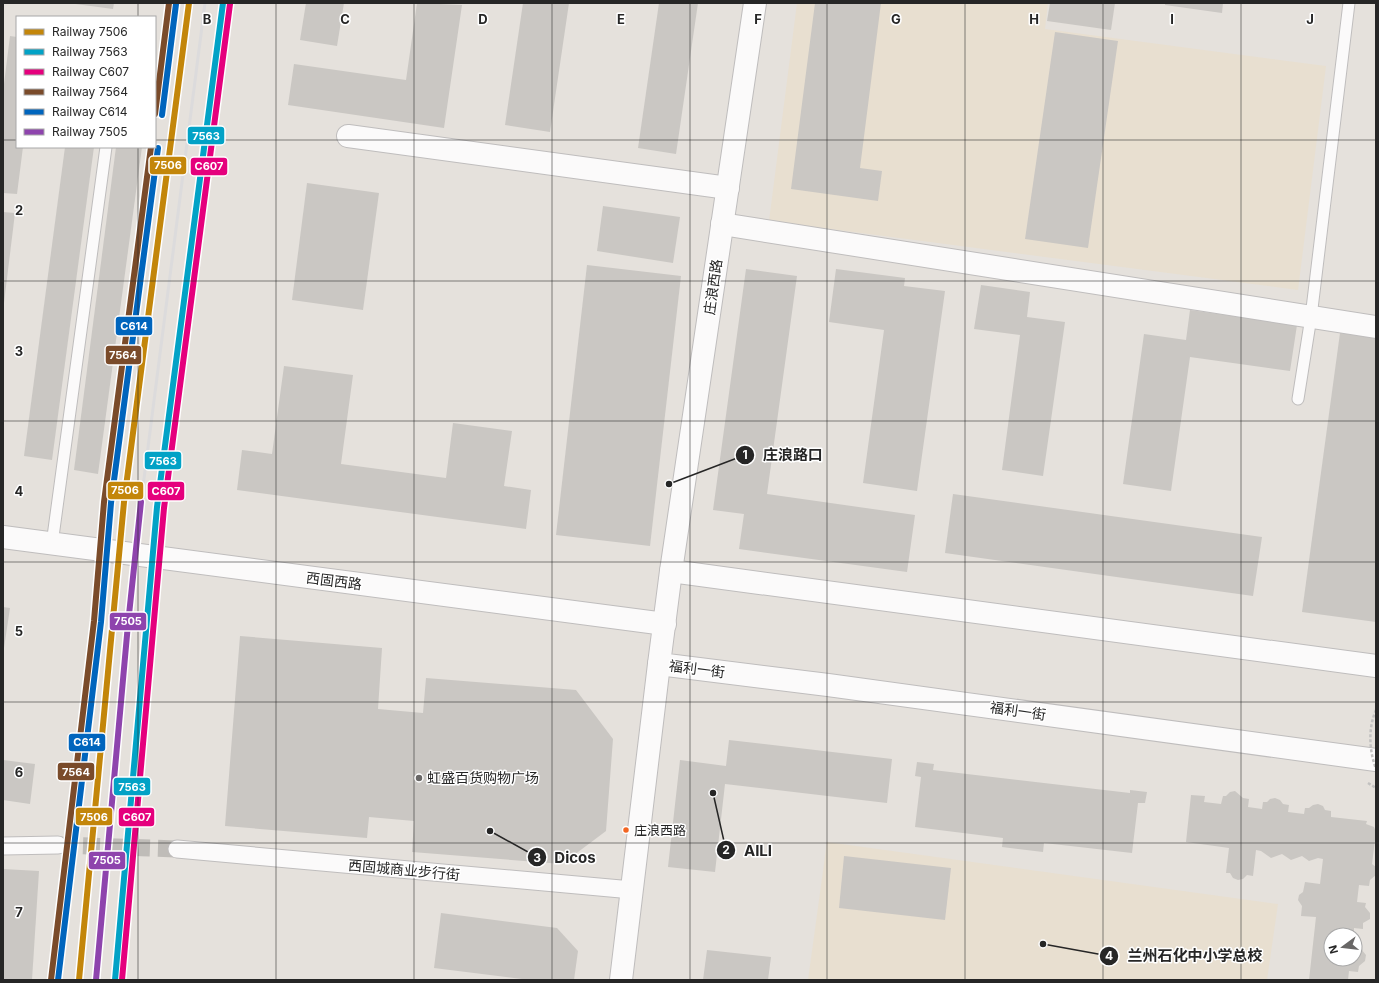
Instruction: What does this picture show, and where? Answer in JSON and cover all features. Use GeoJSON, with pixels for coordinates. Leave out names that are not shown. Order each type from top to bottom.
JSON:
{"type":"FeatureCollection","features":[{"type":"Feature","properties":{"kind":"main road","name":"庄浪西路"},"geometry":{"type":"LineString","coordinates":[[660,664],[671,571],[755,3]]}},
{"type":"Feature","properties":{"kind":"main road"},"geometry":{"type":"LineString","coordinates":[[348,136],[728,188]]}},
{"type":"Feature","properties":{"kind":"main road"},"geometry":{"type":"LineString","coordinates":[[722,224],[1376,327]]}},
{"type":"Feature","properties":{"kind":"main road","name":"西固西路"},"geometry":{"type":"LineString","coordinates":[[3,537],[665,624]]}},
{"type":"Feature","properties":{"kind":"main road"},"geometry":{"type":"LineString","coordinates":[[671,571],[1376,666]]}},
{"type":"Feature","properties":{"kind":"main road"},"geometry":{"type":"LineString","coordinates":[[621,980],[660,664]]}},
{"type":"Feature","properties":{"kind":"main road","name":"福利一街"},"geometry":{"type":"LineString","coordinates":[[660,664],[828,685],[1376,760]]}},
{"type":"Feature","properties":{"kind":"street"},"geometry":{"type":"LineString","coordinates":[[3,846],[58,845]]}},
{"type":"Feature","properties":{"kind":"street","name":"西固城商业步行街"},"geometry":{"type":"LineString","coordinates":[[177,849],[632,890]]}},
{"type":"Feature","properties":{"kind":"lane"},"geometry":{"type":"LineString","coordinates":[[1298,399],[1310,317],[1349,3]]}},
{"type":"Feature","properties":{"kind":"lane"},"geometry":{"type":"LineString","coordinates":[[52,544],[106,148]]}},
{"type":"Feature","properties":{"kind":"path"},"geometry":{"type":"LineString","coordinates":[[1376,710],[1370,733],[1371,751],[1376,769]]}},
{"type":"Feature","properties":{"kind":"shaded area"},"geometry":{"type":"Polygon","coordinates":[[[797,3],[1048,3],[1045,29],[1326,66],[1298,290],[769,221],[797,3]]]}},
{"type":"Feature","properties":{"kind":"shaded area"},"geometry":{"type":"Polygon","coordinates":[[[827,842],[1278,904],[1267,980],[808,980],[827,842]]]}},
{"type":"Feature","properties":{"kind":"building"},"geometry":{"type":"Polygon","coordinates":[[[68,3],[114,3],[113,9],[68,3]]]}},
{"type":"Feature","properties":{"kind":"building"},"geometry":{"type":"Polygon","coordinates":[[[306,3],[344,3],[337,46],[300,40],[306,3]]]}},
{"type":"Feature","properties":{"kind":"building"},"geometry":{"type":"Polygon","coordinates":[[[417,3],[462,5],[444,128],[288,105],[294,64],[406,80],[417,3]]]}},
{"type":"Feature","properties":{"kind":"building"},"geometry":{"type":"Polygon","coordinates":[[[523,3],[569,3],[550,132],[505,125],[523,3]]]}},
{"type":"Feature","properties":{"kind":"building"},"geometry":{"type":"Polygon","coordinates":[[[659,3],[698,3],[676,154],[638,148],[659,3]]]}},
{"type":"Feature","properties":{"kind":"building"},"geometry":{"type":"Polygon","coordinates":[[[815,3],[881,3],[860,168],[882,171],[878,201],[791,189],[815,3]]]}},
{"type":"Feature","properties":{"kind":"building"},"geometry":{"type":"Polygon","coordinates":[[[1050,3],[1115,3],[1111,30],[1047,21],[1050,3]]]}},
{"type":"Feature","properties":{"kind":"building"},"geometry":{"type":"Polygon","coordinates":[[[1165,3],[1223,3],[1222,13],[1165,5],[1165,3]]]}},
{"type":"Feature","properties":{"kind":"building"},"geometry":{"type":"Polygon","coordinates":[[[1055,32],[1118,41],[1088,248],[1025,239],[1055,32]]]}},
{"type":"Feature","properties":{"kind":"building"},"geometry":{"type":"Polygon","coordinates":[[[10,36],[16,37],[16,148],[23,148],[17,194],[3,193],[3,92],[10,36]]]}},
{"type":"Feature","properties":{"kind":"building"},"geometry":{"type":"Polygon","coordinates":[[[65,148],[94,148],[52,460],[24,456],[65,148]]]}},
{"type":"Feature","properties":{"kind":"building"},"geometry":{"type":"Polygon","coordinates":[[[116,148],[142,148],[98,474],[74,470],[116,148]]]}},
{"type":"Feature","properties":{"kind":"building"},"geometry":{"type":"Polygon","coordinates":[[[307,183],[379,193],[363,310],[292,300],[307,183]]]}},
{"type":"Feature","properties":{"kind":"building"},"geometry":{"type":"Polygon","coordinates":[[[603,206],[680,217],[673,263],[597,251],[603,206]]]}},
{"type":"Feature","properties":{"kind":"building"},"geometry":{"type":"Polygon","coordinates":[[[3,212],[15,213],[4,303],[3,303],[3,212]]]}},
{"type":"Feature","properties":{"kind":"building"},"geometry":{"type":"Polygon","coordinates":[[[587,265],[681,276],[650,546],[556,535],[587,265]]]}},
{"type":"Feature","properties":{"kind":"building"},"geometry":{"type":"Polygon","coordinates":[[[746,269],[797,276],[767,494],[915,515],[907,572],[739,549],[744,514],[713,510],[746,269]]]}},
{"type":"Feature","properties":{"kind":"building"},"geometry":{"type":"Polygon","coordinates":[[[836,269],[905,278],[904,286],[945,291],[917,491],[863,483],[884,330],[829,322],[836,269]]]}},
{"type":"Feature","properties":{"kind":"building"},"geometry":{"type":"Polygon","coordinates":[[[981,285],[1030,292],[1027,317],[1065,322],[1043,476],[1002,470],[1020,335],[974,329],[981,285]]]}},
{"type":"Feature","properties":{"kind":"building"},"geometry":{"type":"Polygon","coordinates":[[[1190,310],[1297,325],[1290,371],[1190,357],[1171,491],[1123,484],[1144,334],[1186,340],[1190,310]]]}},
{"type":"Feature","properties":{"kind":"building"},"geometry":{"type":"Polygon","coordinates":[[[1340,333],[1376,338],[1376,622],[1302,612],[1340,333]]]}},
{"type":"Feature","properties":{"kind":"building"},"geometry":{"type":"Polygon","coordinates":[[[284,366],[353,375],[341,464],[446,478],[453,423],[512,431],[504,486],[531,490],[526,529],[237,490],[242,450],[272,454],[284,366]]]}},
{"type":"Feature","properties":{"kind":"building"},"geometry":{"type":"Polygon","coordinates":[[[953,494],[1262,537],[1253,596],[945,553],[953,494]]]}},
{"type":"Feature","properties":{"kind":"building"},"geometry":{"type":"Polygon","coordinates":[[[3,607],[10,608],[4,648],[3,648],[3,607]]]}},
{"type":"Feature","properties":{"kind":"building","name":"虹盛百货购物广场"},"geometry":{"type":"Polygon","coordinates":[[[240,636],[382,648],[378,709],[423,713],[426,678],[576,690],[613,739],[606,831],[562,864],[412,852],[414,821],[369,817],[367,838],[225,826],[240,636]]]}},
{"type":"Feature","properties":{"kind":"building"},"geometry":{"type":"Polygon","coordinates":[[[729,740],[892,759],[887,803],[725,784],[715,872],[668,867],[680,760],[726,766],[729,740]]]}},
{"type":"Feature","properties":{"kind":"building"},"geometry":{"type":"Polygon","coordinates":[[[3,760],[35,764],[30,804],[3,800],[3,760]]]}},
{"type":"Feature","properties":{"kind":"building"},"geometry":{"type":"Polygon","coordinates":[[[917,762],[934,764],[933,770],[1130,793],[1130,790],[1147,792],[1145,803],[1138,803],[1132,853],[1044,843],[1043,852],[1002,847],[1003,838],[915,827],[921,777],[915,776],[917,762]]]}},
{"type":"Feature","properties":{"kind":"building"},"geometry":{"type":"Polygon","coordinates":[[[1235,791],[1243,798],[1249,799],[1248,807],[1262,809],[1263,802],[1267,802],[1270,799],[1275,798],[1280,800],[1283,804],[1289,805],[1288,812],[1304,814],[1305,808],[1318,804],[1323,806],[1325,810],[1331,811],[1331,817],[1367,821],[1366,824],[1374,827],[1376,832],[1372,864],[1376,867],[1376,875],[1370,880],[1369,886],[1359,885],[1357,902],[1366,903],[1365,907],[1370,913],[1370,919],[1363,923],[1363,927],[1323,927],[1323,967],[1359,967],[1358,972],[1349,971],[1348,980],[1309,980],[1316,917],[1301,916],[1302,906],[1298,900],[1299,895],[1303,892],[1305,882],[1320,884],[1323,859],[1318,858],[1309,861],[1302,856],[1291,860],[1282,854],[1271,858],[1261,851],[1256,850],[1253,876],[1247,875],[1243,879],[1238,880],[1233,878],[1230,873],[1226,873],[1229,848],[1186,842],[1191,795],[1205,796],[1204,802],[1221,804],[1223,796],[1226,796],[1230,792],[1235,791]]]}},
{"type":"Feature","properties":{"kind":"building"},"geometry":{"type":"Polygon","coordinates":[[[844,856],[951,868],[945,920],[839,908],[844,856]]]}},
{"type":"Feature","properties":{"kind":"building"},"geometry":{"type":"Polygon","coordinates":[[[3,869],[39,871],[32,980],[3,980],[3,869]]]}},
{"type":"Feature","properties":{"kind":"building"},"geometry":{"type":"Polygon","coordinates":[[[441,913],[557,928],[578,951],[574,980],[530,980],[434,968],[441,913]]]}},
{"type":"Feature","properties":{"kind":"building"},"geometry":{"type":"Polygon","coordinates":[[[707,950],[771,957],[768,980],[703,980],[707,950]]]}},
{"type":"Feature","properties":{"kind":"building"},"geometry":{"type":"Polygon","coordinates":[[[1363,951],[1366,955],[1365,961],[1363,963],[1363,951]]]}},
{"type":"Feature","properties":{"kind":"tunnel"},"geometry":{"type":"LineString","coordinates":[[58,845],[177,849]]}},
{"type":"Feature","properties":{"kind":"railway"},"geometry":{"type":"LineString","coordinates":[[141,502],[205,3]]}},
{"type":"Feature","properties":{"kind":"rail line","name":"7564"},"geometry":{"type":"LineString","coordinates":[[156,106],[169,3]]}},
{"type":"Feature","properties":{"kind":"rail line","name":"7506"},"geometry":{"type":"LineString","coordinates":[[79,980],[124,502],[189,3]]}},
{"type":"Feature","properties":{"kind":"rail line","name":"7563"},"geometry":{"type":"LineString","coordinates":[[115,980],[157,507],[223,3]]}},
{"type":"Feature","properties":{"kind":"rail line","name":"C614"},"geometry":{"type":"LineString","coordinates":[[162,115],[176,4]]}},
{"type":"Feature","properties":{"kind":"rail line","name":"C607"},"geometry":{"type":"LineString","coordinates":[[122,980],[164,508],[230,4]]}},
{"type":"Feature","properties":{"kind":"rail line","name":"7564"},"geometry":{"type":"LineString","coordinates":[[51,980],[94,621],[104,502],[151,148]]}},
{"type":"Feature","properties":{"kind":"rail line","name":"C614"},"geometry":{"type":"LineString","coordinates":[[58,980],[101,622],[111,503],[158,148]]}},
{"type":"Feature","properties":{"kind":"rail line","name":"7505"},"geometry":{"type":"LineString","coordinates":[[96,980],[128,624],[141,502]]}},
{"type":"Feature","properties":{"kind":"place","name":"庄浪路口"},"geometry":{"type":"Point","coordinates":[669,484]}},
{"type":"Feature","properties":{"kind":"place","name":"虹盛百货购物广场"},"geometry":{"type":"Point","coordinates":[419,778]}},
{"type":"Feature","properties":{"kind":"place","name":"AILI"},"geometry":{"type":"Point","coordinates":[713,793]}},
{"type":"Feature","properties":{"kind":"place","name":"庄浪西路"},"geometry":{"type":"Point","coordinates":[626,830]}},
{"type":"Feature","properties":{"kind":"place","name":"Dicos"},"geometry":{"type":"Point","coordinates":[490,831]}},
{"type":"Feature","properties":{"kind":"place","name":"兰州石化中小学总校"},"geometry":{"type":"Point","coordinates":[1043,944]}}]}
